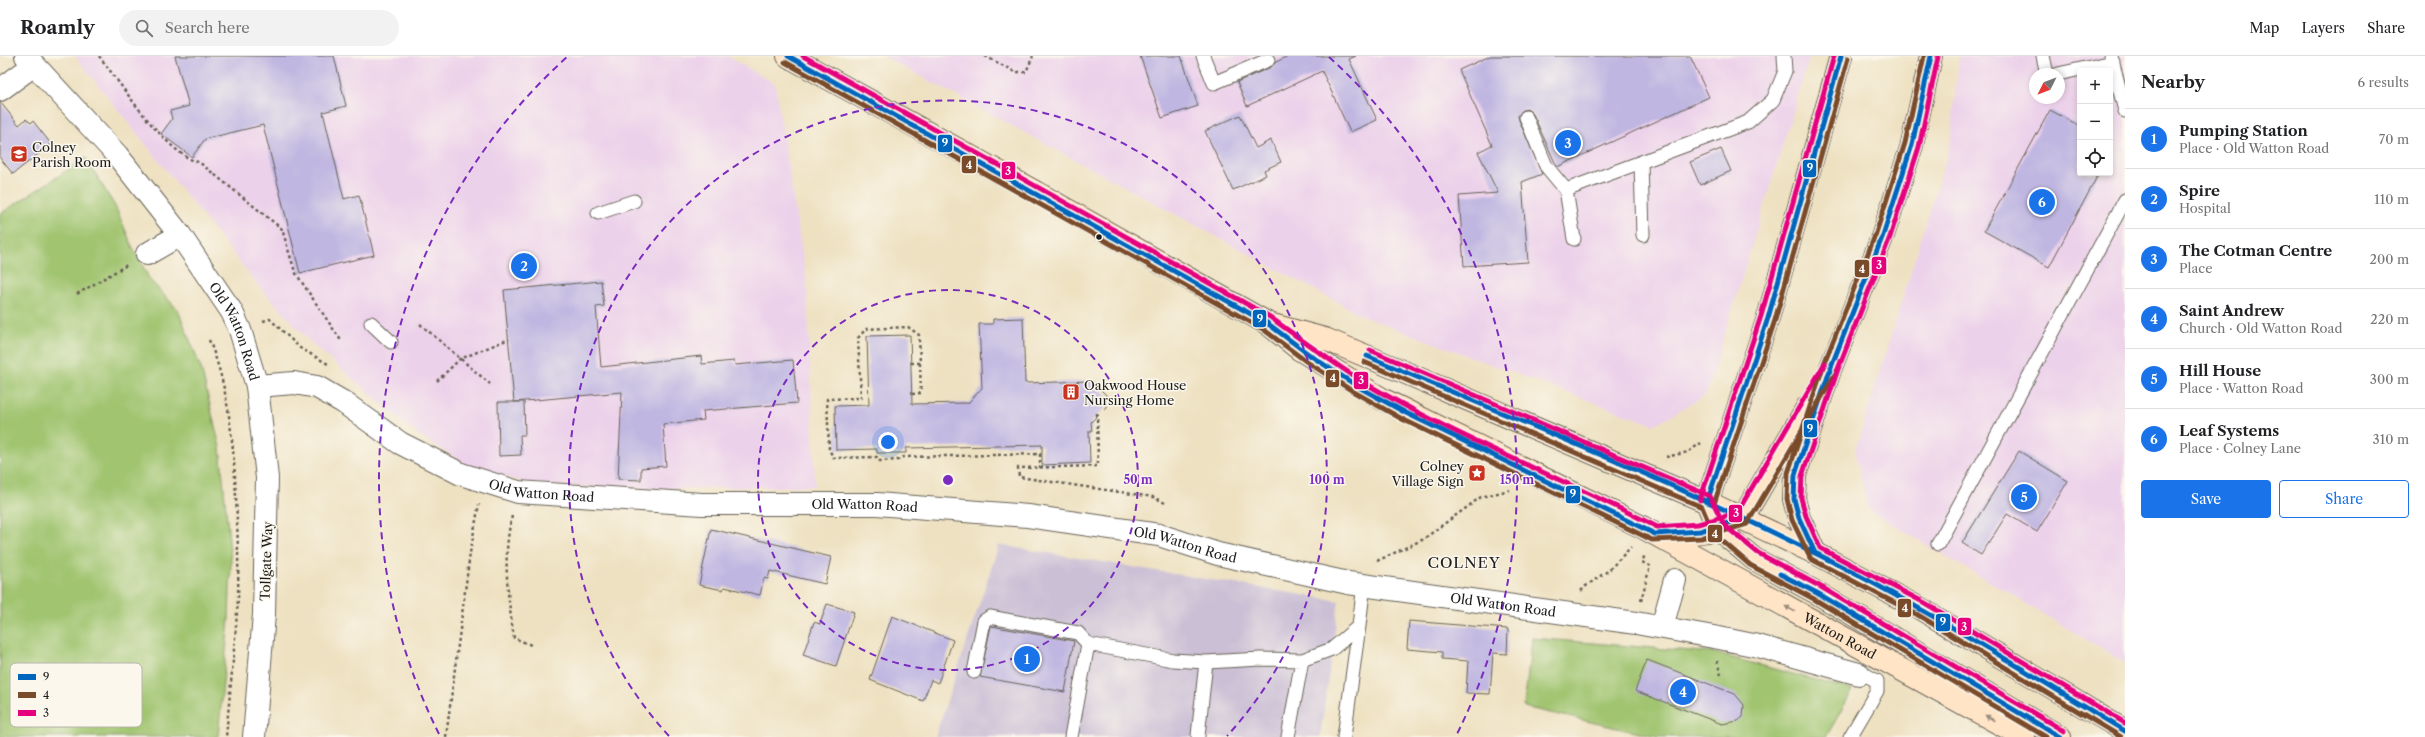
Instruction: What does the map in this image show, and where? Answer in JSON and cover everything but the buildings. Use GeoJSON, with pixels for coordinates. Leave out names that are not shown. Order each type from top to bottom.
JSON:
{"type":"FeatureCollection","features":[{"type":"Feature","properties":{"kind":"main road","name":"Watton Road"},"geometry":{"type":"LineString","coordinates":[[788,56],[1046,198],[1267,323],[1299,350],[1382,399],[1651,542],[2024,737]]}},
{"type":"Feature","properties":{"kind":"main road"},"geometry":{"type":"LineString","coordinates":[[1707,502],[1768,318],[1841,56]]}},
{"type":"Feature","properties":{"kind":"main road"},"geometry":{"type":"LineString","coordinates":[[1815,553],[1800,518],[1794,499],[1795,474],[1831,367],[1884,235],[1912,145],[1931,56]]}},
{"type":"Feature","properties":{"kind":"main road","name":"Watton Road"},"geometry":{"type":"LineString","coordinates":[[1267,323],[1325,339],[1707,502],[1815,553],[1921,609],[2125,731]]}},
{"type":"Feature","properties":{"kind":"main road"},"geometry":{"type":"LineString","coordinates":[[1742,519],[1831,367]]}},
{"type":"Feature","properties":{"kind":"main road","name":"Watton Road"},"geometry":{"type":"LineString","coordinates":[[1707,502],[1718,529],[1754,559],[1824,597],[2060,737]]}},
{"type":"Feature","properties":{"kind":"main road","name":"Watton Road"},"geometry":{"type":"LineString","coordinates":[[1651,542],[1718,529],[1742,519]]}},
{"type":"Feature","properties":{"kind":"street","name":"Old Watton Road"},"geometry":{"type":"LineString","coordinates":[[0,90],[30,61],[117,155],[180,235],[232,312],[240,330],[257,386],[294,383],[317,387],[342,402],[400,443],[461,474],[484,482],[518,492],[702,504],[877,504],[1028,516],[1159,535],[1218,554],[1348,583],[1364,584],[1662,627],[1758,646],[1859,674]]}},
{"type":"Feature","properties":{"kind":"street"},"geometry":{"type":"LineString","coordinates":[[147,254],[180,235]]}},
{"type":"Feature","properties":{"kind":"street","name":"Tollgate Way"},"geometry":{"type":"LineString","coordinates":[[254,737],[264,614],[267,532],[267,478],[257,386]]}},
{"type":"Feature","properties":{"kind":"street"},"geometry":{"type":"LineString","coordinates":[[1662,627],[1675,580]]}},
{"type":"Feature","properties":{"kind":"lane"},"geometry":{"type":"LineString","coordinates":[[1203,56],[1214,83],[1268,60]]}},
{"type":"Feature","properties":{"kind":"lane"},"geometry":{"type":"LineString","coordinates":[[1566,190],[1748,122],[1773,100],[1785,71],[1784,56]]}},
{"type":"Feature","properties":{"kind":"lane"},"geometry":{"type":"LineString","coordinates":[[2043,56],[2046,68]]}},
{"type":"Feature","properties":{"kind":"lane"},"geometry":{"type":"LineString","coordinates":[[2065,72],[2112,59],[2125,111]]}},
{"type":"Feature","properties":{"kind":"lane"},"geometry":{"type":"LineString","coordinates":[[1526,118],[1546,166],[1566,190],[1574,239]]}},
{"type":"Feature","properties":{"kind":"lane"},"geometry":{"type":"LineString","coordinates":[[1641,162],[1643,235]]}},
{"type":"Feature","properties":{"kind":"lane"},"geometry":{"type":"LineString","coordinates":[[1938,544],[2125,200]]}},
{"type":"Feature","properties":{"kind":"lane"},"geometry":{"type":"LineString","coordinates":[[598,214],[634,201]]}},
{"type":"Feature","properties":{"kind":"lane"},"geometry":{"type":"LineString","coordinates":[[371,323],[392,342]]}},
{"type":"Feature","properties":{"kind":"lane"},"geometry":{"type":"LineString","coordinates":[[1344,737],[1364,584]]}},
{"type":"Feature","properties":{"kind":"lane"},"geometry":{"type":"LineString","coordinates":[[974,672],[984,621],[990,617],[1078,633],[1088,644],[1173,660],[1206,662],[1261,659],[1302,660],[1332,649],[1358,626]]}},
{"type":"Feature","properties":{"kind":"lane"},"geometry":{"type":"LineString","coordinates":[[1071,737],[1088,644]]}},
{"type":"Feature","properties":{"kind":"lane"},"geometry":{"type":"LineString","coordinates":[[1288,737],[1302,660]]}},
{"type":"Feature","properties":{"kind":"lane"},"geometry":{"type":"LineString","coordinates":[[1198,736],[1206,662]]}},
{"type":"Feature","properties":{"kind":"lane"},"geometry":{"type":"LineString","coordinates":[[1850,737],[1876,691],[1877,681],[1866,675],[1859,674]]}},
{"type":"Feature","properties":{"kind":"path"},"geometry":{"type":"LineString","coordinates":[[99,56],[163,139],[192,161],[199,162],[282,229],[295,272],[342,342]]}},
{"type":"Feature","properties":{"kind":"path"},"geometry":{"type":"LineString","coordinates":[[985,56],[1014,72],[1026,72],[1033,56]]}},
{"type":"Feature","properties":{"kind":"path"},"geometry":{"type":"LineString","coordinates":[[76,294],[147,254]]}},
{"type":"Feature","properties":{"kind":"path"},"geometry":{"type":"LineString","coordinates":[[240,330],[270,319],[300,348],[328,364]]}},
{"type":"Feature","properties":{"kind":"path"},"geometry":{"type":"LineString","coordinates":[[420,324],[490,384]]}},
{"type":"Feature","properties":{"kind":"path"},"geometry":{"type":"LineString","coordinates":[[912,394],[921,393],[920,335],[908,327],[866,329],[858,338],[861,398],[827,399],[829,450],[834,458],[877,457],[880,461],[898,460],[904,457],[1040,454],[1040,468]]}},
{"type":"Feature","properties":{"kind":"path"},"geometry":{"type":"LineString","coordinates":[[437,381],[460,359],[509,339]]}},
{"type":"Feature","properties":{"kind":"path"},"geometry":{"type":"LineString","coordinates":[[209,340],[217,360],[227,404],[233,449],[237,512],[238,597],[226,737]]}},
{"type":"Feature","properties":{"kind":"path"},"geometry":{"type":"LineString","coordinates":[[911,363],[920,363]]}},
{"type":"Feature","properties":{"kind":"path"},"geometry":{"type":"LineString","coordinates":[[1097,413],[1098,466],[1018,468],[1019,477],[1153,497],[1165,503]]}},
{"type":"Feature","properties":{"kind":"path"},"geometry":{"type":"LineString","coordinates":[[446,737],[470,553],[484,482]]}},
{"type":"Feature","properties":{"kind":"path"},"geometry":{"type":"LineString","coordinates":[[1373,562],[1422,540],[1481,497],[1501,491]]}},
{"type":"Feature","properties":{"kind":"path"},"geometry":{"type":"LineString","coordinates":[[518,492],[508,534],[508,592],[514,638],[531,646]]}},
{"type":"Feature","properties":{"kind":"path"},"geometry":{"type":"LineString","coordinates":[[1636,623],[1650,566],[1642,562],[1651,542]]}},
{"type":"Feature","properties":{"kind":"path"},"geometry":{"type":"LineString","coordinates":[[1564,613],[1586,586],[1609,570],[1634,544]]}},
{"type":"Feature","properties":{"kind":"shaded area"},"geometry":{"type":"Polygon","coordinates":[[[75,56],[727,56],[775,84],[807,284],[815,486],[648,489],[534,485],[473,468],[418,435],[311,343],[258,285],[75,56]]]}},
{"type":"Feature","properties":{"kind":"shaded area"},"geometry":{"type":"Polygon","coordinates":[[[883,56],[1810,56],[1706,395],[1654,425],[1367,318],[883,56]]]}},
{"type":"Feature","properties":{"kind":"shaded area"},"geometry":{"type":"Polygon","coordinates":[[[1959,56],[2125,56],[2125,663],[1868,510],[1855,451],[1950,146],[1959,56]]]}},
{"type":"Feature","properties":{"kind":"shaded area"},"geometry":{"type":"Polygon","coordinates":[[[999,545],[1339,601],[1320,737],[935,737],[999,545]]]}},
{"type":"Feature","properties":{"kind":"green space"},"geometry":{"type":"Polygon","coordinates":[[[86,158],[116,208],[133,248],[150,280],[178,310],[201,368],[220,447],[231,561],[229,619],[218,737],[0,737],[0,214],[86,158]]]}},
{"type":"Feature","properties":{"kind":"green space"},"geometry":{"type":"Polygon","coordinates":[[[1532,638],[1714,653],[1853,690],[1826,737],[1657,737],[1524,707],[1532,638]]]}},
{"type":"Feature","properties":{"kind":"transit line","name":"9"},"geometry":{"type":"LineString","coordinates":[[788,56],[1267,323],[1311,356],[1357,386],[1406,413],[1655,534],[1700,531],[1742,519]]}},
{"type":"Feature","properties":{"kind":"transit line","name":"3"},"geometry":{"type":"LineString","coordinates":[[803,56],[1270,317],[1348,372],[1396,401],[1469,438],[1620,508],[1657,527],[1698,524],[1737,513],[1825,363]]}},
{"type":"Feature","properties":{"kind":"transit line","name":"3"},"geometry":{"type":"LineString","coordinates":[[1700,500],[1761,316],[1834,56]]}},
{"type":"Feature","properties":{"kind":"transit line","name":"9"},"geometry":{"type":"LineString","coordinates":[[1707,502],[1768,318],[1841,56]]}},
{"type":"Feature","properties":{"kind":"transit line","name":"4"},"geometry":{"type":"LineString","coordinates":[[1924,56],[1905,143],[1876,233],[1824,364],[1788,473],[1787,499],[1792,520],[1811,559],[1918,615],[2121,737]]}},
{"type":"Feature","properties":{"kind":"transit line","name":"9"},"geometry":{"type":"LineString","coordinates":[[1815,553],[1799,518],[1794,499],[1795,475],[1831,367],[1883,235],[1912,145],[1931,56]]}},
{"type":"Feature","properties":{"kind":"transit line","name":"3"},"geometry":{"type":"LineString","coordinates":[[1938,57],[1919,147],[1890,237],[1838,369],[1802,476],[1801,498],[1806,516],[1820,548],[1925,603],[2125,723]]}},
{"type":"Feature","properties":{"kind":"transit line","name":"4"},"geometry":{"type":"LineString","coordinates":[[1714,504],[1775,320],[1848,58]]}},
{"type":"Feature","properties":{"kind":"transit line","name":"4"},"geometry":{"type":"LineString","coordinates":[[785,62],[1263,329],[1307,362],[1354,392],[1402,419],[1652,540],[1701,538],[1747,524],[1837,371]]}},
{"type":"Feature","properties":{"kind":"transit line","name":"3"},"geometry":{"type":"LineString","coordinates":[[1370,350],[1710,496],[1724,525],[1758,553],[1821,587],[2064,731]]}},
{"type":"Feature","properties":{"kind":"transit line","name":"9"},"geometry":{"type":"LineString","coordinates":[[1367,356],[1649,475],[1815,553],[1855,573],[1933,617],[2125,731]]}},
{"type":"Feature","properties":{"kind":"transit line","name":"4"},"geometry":{"type":"LineString","coordinates":[[1364,362],[1702,507],[1713,533],[1750,565],[1814,599],[2046,737]]}},
{"type":"Feature","properties":{"kind":"transit line","name":"9"},"geometry":{"type":"LineString","coordinates":[[1780,574],[1817,593],[2060,737]]}},
{"type":"Feature","properties":{"kind":"place","name":"The Cotman Centre"},"geometry":{"type":"Point","coordinates":[1568,143]}},
{"type":"Feature","properties":{"kind":"place","name":"Colney Parish Room"},"geometry":{"type":"Point","coordinates":[19,154]}},
{"type":"Feature","properties":{"kind":"place","name":"Leaf Systems"},"geometry":{"type":"Point","coordinates":[2042,202]}},
{"type":"Feature","properties":{"kind":"place","name":"Spire"},"geometry":{"type":"Point","coordinates":[524,266]}},
{"type":"Feature","properties":{"kind":"place","name":"Oakwood House Nursing Home"},"geometry":{"type":"Point","coordinates":[1071,392]}},
{"type":"Feature","properties":{"kind":"place","name":"Colney Village Sign"},"geometry":{"type":"Point","coordinates":[1477,473]}},
{"type":"Feature","properties":{"kind":"place","name":"Hill House"},"geometry":{"type":"Point","coordinates":[2024,497]}},
{"type":"Feature","properties":{"kind":"place","name":"Pumping Station"},"geometry":{"type":"Point","coordinates":[1027,659]}},
{"type":"Feature","properties":{"kind":"place","name":"Saint Andrew"},"geometry":{"type":"Point","coordinates":[1683,692]}},
{"type":"Feature","properties":{"kind":"district","name":"COLNEY"},"geometry":{"type":"Point","coordinates":[1464,563]}}]}
